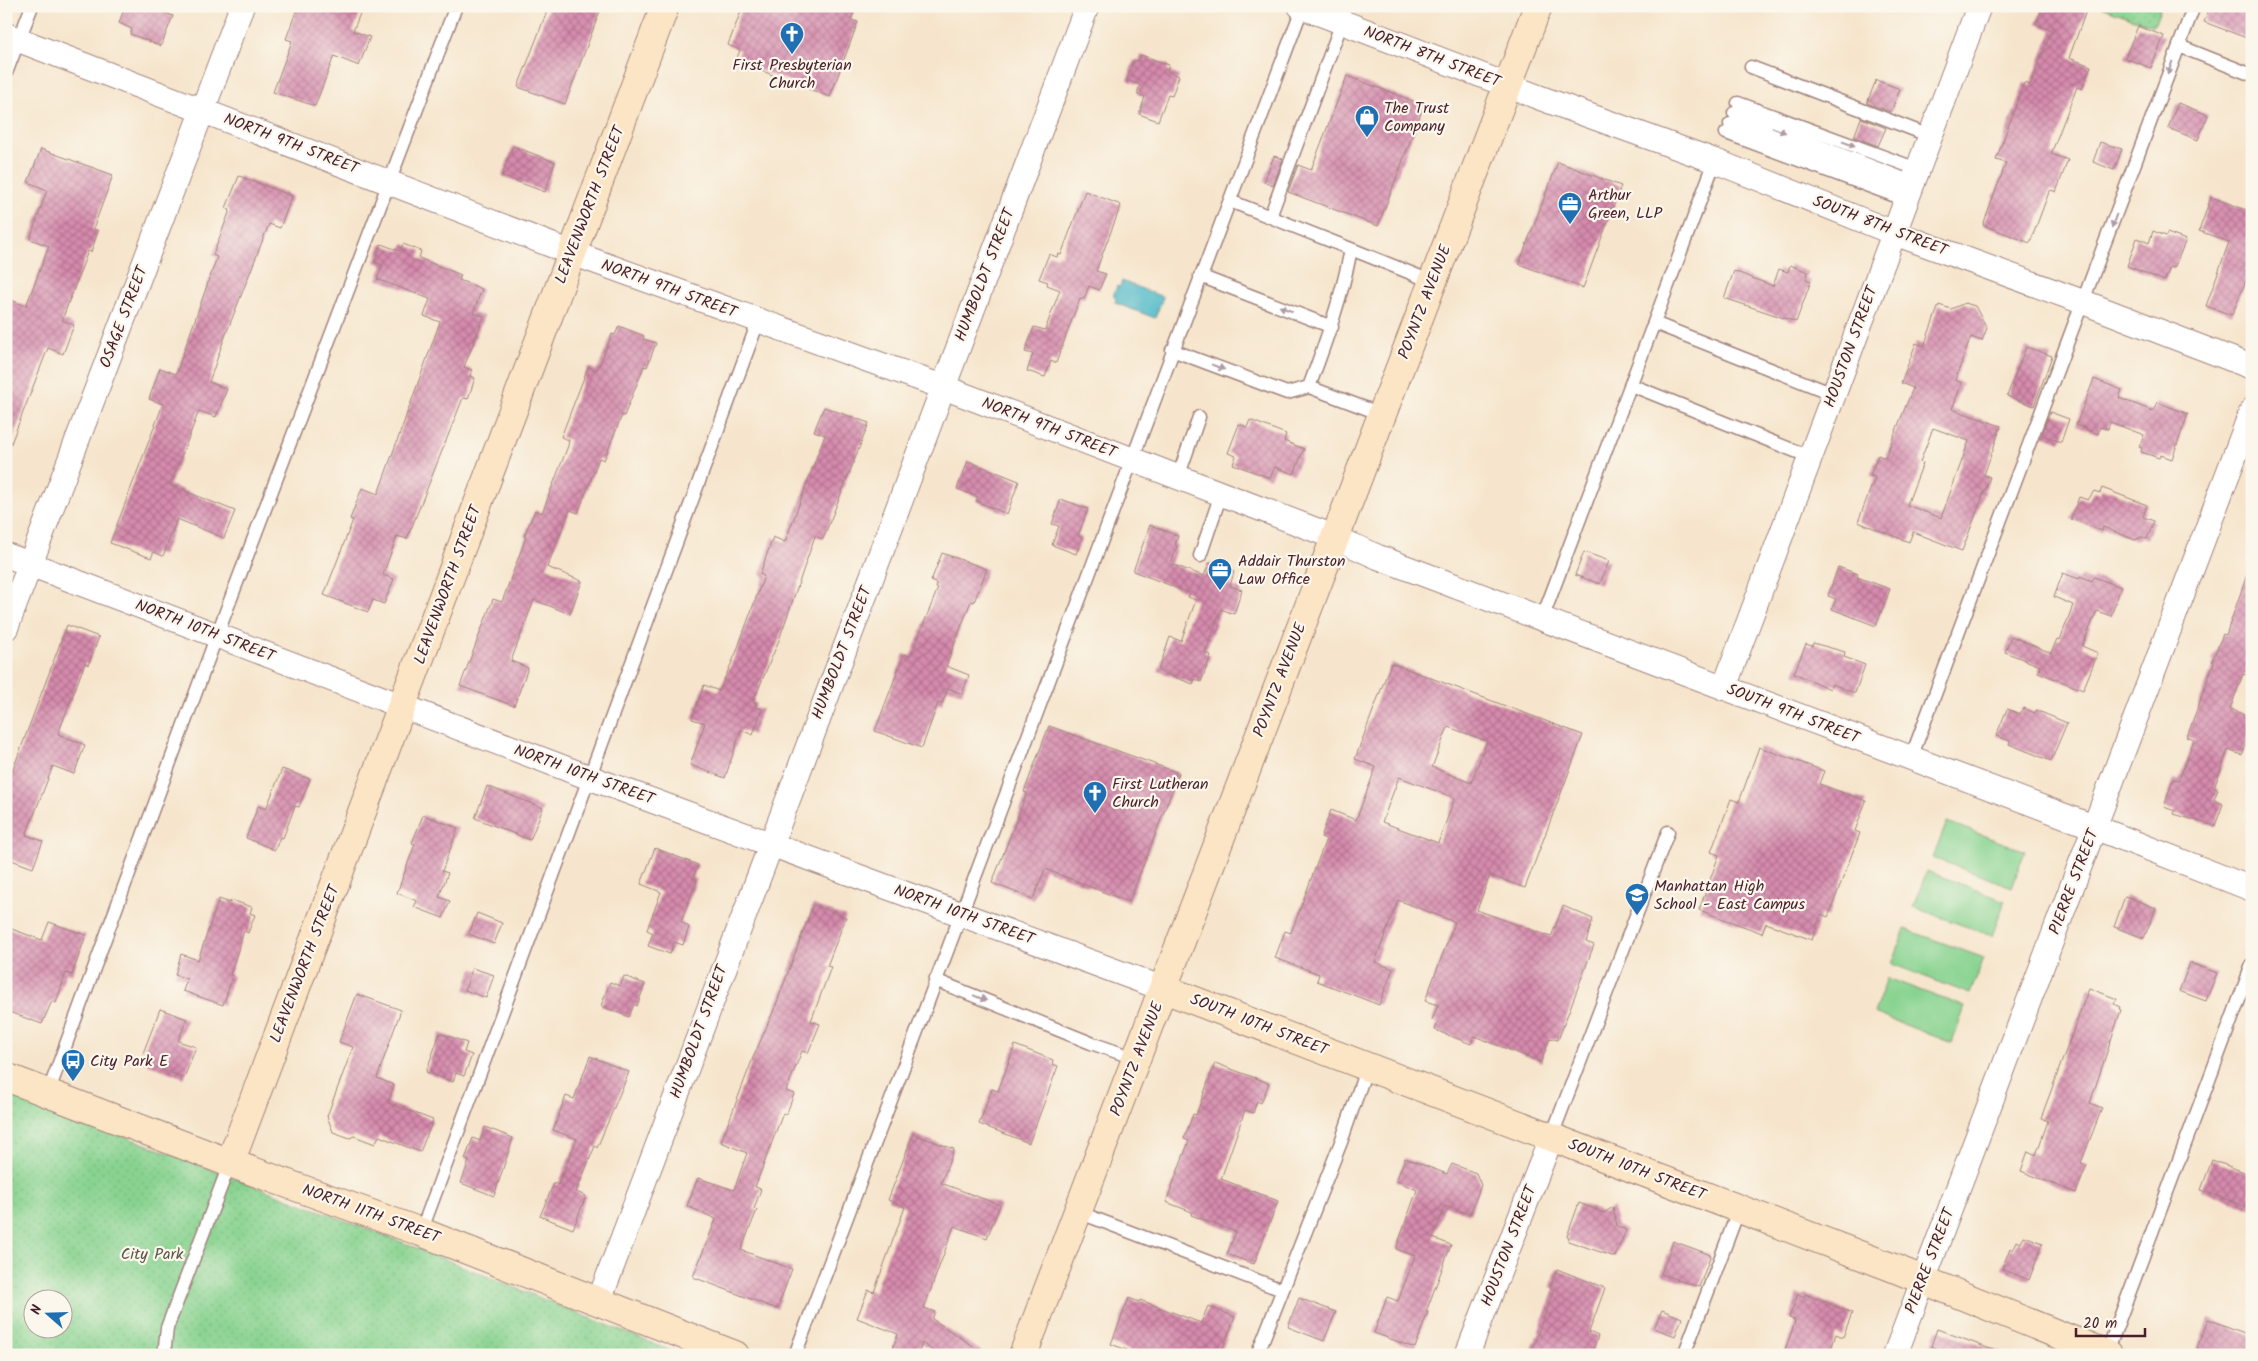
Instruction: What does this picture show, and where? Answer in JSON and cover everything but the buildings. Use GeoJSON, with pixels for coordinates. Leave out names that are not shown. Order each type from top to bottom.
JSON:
{"type":"FeatureCollection","features":[{"type":"Feature","properties":{"kind":"street","name":"OSAGE STREET"},"geometry":{"type":"LineString","coordinates":[[6,628],[242,6]]}},
{"type":"Feature","properties":{"kind":"street","name":"LEAVENWORTH STREET"},"geometry":{"type":"LineString","coordinates":[[230,1163],[665,6]]}},
{"type":"Feature","properties":{"kind":"street","name":"HUMBOLDT STREET"},"geometry":{"type":"LineString","coordinates":[[599,1301],[1087,6]]}},
{"type":"Feature","properties":{"kind":"street","name":"NORTH 8TH STREET"},"geometry":{"type":"LineString","coordinates":[[1302,6],[1508,86]]}},
{"type":"Feature","properties":{"kind":"street","name":"POYNTZ AVENUE"},"geometry":{"type":"LineString","coordinates":[[1023,1355],[1538,6]]}},
{"type":"Feature","properties":{"kind":"street","name":"HOUSTON STREET"},"geometry":{"type":"LineString","coordinates":[[1724,688],[1979,6]]}},
{"type":"Feature","properties":{"kind":"street","name":"NORTH 9TH STREET"},"geometry":{"type":"LineString","coordinates":[[12,38],[572,252],[758,322],[943,388],[1334,537]]}},
{"type":"Feature","properties":{"kind":"street","name":"SOUTH 8TH STREET"},"geometry":{"type":"LineString","coordinates":[[1508,86],[1715,161],[1894,233],[2083,302],[2252,367]]}},
{"type":"Feature","properties":{"kind":"street","name":"PIERRE STREET"},"geometry":{"type":"LineString","coordinates":[[1895,1355],[2252,410]]}},
{"type":"Feature","properties":{"kind":"street","name":"SOUTH 9TH STREET"},"geometry":{"type":"LineString","coordinates":[[1334,537],[1378,557],[2094,827],[2252,889]]}},
{"type":"Feature","properties":{"kind":"street","name":"NORTH 10TH STREET"},"geometry":{"type":"LineString","coordinates":[[6,555],[402,708],[1164,989]]}},
{"type":"Feature","properties":{"kind":"street","name":"SOUTH 10TH STREET"},"geometry":{"type":"LineString","coordinates":[[1164,989],[1923,1280],[2107,1354]]}},
{"type":"Feature","properties":{"kind":"street","name":"NORTH 11TH STREET"},"geometry":{"type":"LineString","coordinates":[[6,1077],[230,1163],[421,1232],[735,1355]]}},
{"type":"Feature","properties":{"kind":"street","name":"HOUSTON STREET"},"geometry":{"type":"LineString","coordinates":[[1468,1355],[1551,1138]]}},
{"type":"Feature","properties":{"kind":"lane"},"geometry":{"type":"LineString","coordinates":[[6,73],[12,38],[32,6]]}},
{"type":"Feature","properties":{"kind":"lane"},"geometry":{"type":"LineString","coordinates":[[48,1092],[217,636],[456,6]]}},
{"type":"Feature","properties":{"kind":"lane"},"geometry":{"type":"LineString","coordinates":[[795,1355],[1302,6]]}},
{"type":"Feature","properties":{"kind":"lane"},"geometry":{"type":"LineString","coordinates":[[1911,758],[2194,6]]}},
{"type":"Feature","properties":{"kind":"lane"},"geometry":{"type":"LineString","coordinates":[[1270,216],[1342,22]]}},
{"type":"Feature","properties":{"kind":"lane"},"geometry":{"type":"LineString","coordinates":[[2179,46],[2252,75]]}},
{"type":"Feature","properties":{"kind":"lane"},"geometry":{"type":"LineString","coordinates":[[1751,67],[1930,136]]}},
{"type":"Feature","properties":{"kind":"lane"},"geometry":{"type":"LineString","coordinates":[[1911,186],[1732,118],[1911,186]]}},
{"type":"Feature","properties":{"kind":"lane"},"geometry":{"type":"LineString","coordinates":[[1542,619],[1715,161]]}},
{"type":"Feature","properties":{"kind":"lane"},"geometry":{"type":"LineString","coordinates":[[1230,200],[1433,282]]}},
{"type":"Feature","properties":{"kind":"lane"},"geometry":{"type":"LineString","coordinates":[[1309,387],[1332,327],[1351,249]]}},
{"type":"Feature","properties":{"kind":"lane"},"geometry":{"type":"LineString","coordinates":[[1200,276],[1332,327]]}},
{"type":"Feature","properties":{"kind":"lane"},"geometry":{"type":"LineString","coordinates":[[421,1232],[758,322]]}},
{"type":"Feature","properties":{"kind":"lane"},"geometry":{"type":"LineString","coordinates":[[1654,323],[1834,394]]}},
{"type":"Feature","properties":{"kind":"lane"},"geometry":{"type":"LineString","coordinates":[[1172,350],[1287,393],[1309,387],[1381,414]]}},
{"type":"Feature","properties":{"kind":"lane"},"geometry":{"type":"LineString","coordinates":[[1630,385],[1810,456]]}},
{"type":"Feature","properties":{"kind":"lane"},"geometry":{"type":"LineString","coordinates":[[1178,477],[1199,416]]}},
{"type":"Feature","properties":{"kind":"lane"},"geometry":{"type":"LineString","coordinates":[[1200,556],[1220,494]]}},
{"type":"Feature","properties":{"kind":"lane"},"geometry":{"type":"LineString","coordinates":[[1551,1138],[1668,832]]}},
{"type":"Feature","properties":{"kind":"lane"},"geometry":{"type":"LineString","coordinates":[[2107,1354],[2252,965]]}},
{"type":"Feature","properties":{"kind":"lane"},"geometry":{"type":"LineString","coordinates":[[935,980],[1091,1043],[1137,1059]]}},
{"type":"Feature","properties":{"kind":"lane"},"geometry":{"type":"LineString","coordinates":[[1257,1355],[1368,1067]]}},
{"type":"Feature","properties":{"kind":"lane"},"geometry":{"type":"LineString","coordinates":[[166,1355],[167,1328],[230,1163]]}},
{"type":"Feature","properties":{"kind":"lane"},"geometry":{"type":"LineString","coordinates":[[1684,1355],[1739,1209]]}},
{"type":"Feature","properties":{"kind":"lane"},"geometry":{"type":"LineString","coordinates":[[1078,1212],[1282,1290]]}},
{"type":"Feature","properties":{"kind":"green space"},"geometry":{"type":"Polygon","coordinates":[[[2098,6],[2161,6],[2154,26],[2098,6]]]}},
{"type":"Feature","properties":{"kind":"green space"},"geometry":{"type":"Polygon","coordinates":[[[1947,822],[2025,851],[2012,887],[1933,858],[1947,822]]]}},
{"type":"Feature","properties":{"kind":"green space"},"geometry":{"type":"Polygon","coordinates":[[[1927,871],[2005,901],[1992,936],[1913,907],[1927,871]]]}},
{"type":"Feature","properties":{"kind":"green space"},"geometry":{"type":"Polygon","coordinates":[[[1905,929],[1984,958],[1970,994],[1892,964],[1905,929]]]}},
{"type":"Feature","properties":{"kind":"green space"},"geometry":{"type":"Polygon","coordinates":[[[1887,978],[1965,1007],[1952,1043],[1874,1013],[1887,978]]]}},
{"type":"Feature","properties":{"kind":"green space","name":"City Park"},"geometry":{"type":"Polygon","coordinates":[[[6,1091],[412,1246],[681,1355],[6,1355],[6,1091]]]}},
{"type":"Feature","properties":{"kind":"water"},"geometry":{"type":"Polygon","coordinates":[[[1122,281],[1163,297],[1155,318],[1115,303],[1116,298],[1113,296],[1117,286],[1120,287],[1122,281]]]}},
{"type":"Feature","properties":{"kind":"place","name":"First Presbyterian Church"},"geometry":{"type":"Point","coordinates":[792,55]}},
{"type":"Feature","properties":{"kind":"place","name":"The Trust Company"},"geometry":{"type":"Point","coordinates":[1367,138]}},
{"type":"Feature","properties":{"kind":"place","name":"Arthur Green, LLP"},"geometry":{"type":"Point","coordinates":[1570,225]}},
{"type":"Feature","properties":{"kind":"place","name":"Addair Thurston Law Office"},"geometry":{"type":"Point","coordinates":[1220,591]}},
{"type":"Feature","properties":{"kind":"place","name":"First Lutheran Church"},"geometry":{"type":"Point","coordinates":[1095,814]}},
{"type":"Feature","properties":{"kind":"place","name":"Manhattan High School - East Campus"},"geometry":{"type":"Point","coordinates":[1637,916]}},
{"type":"Feature","properties":{"kind":"place","name":"City Park E"},"geometry":{"type":"Point","coordinates":[73,1082]}}]}
